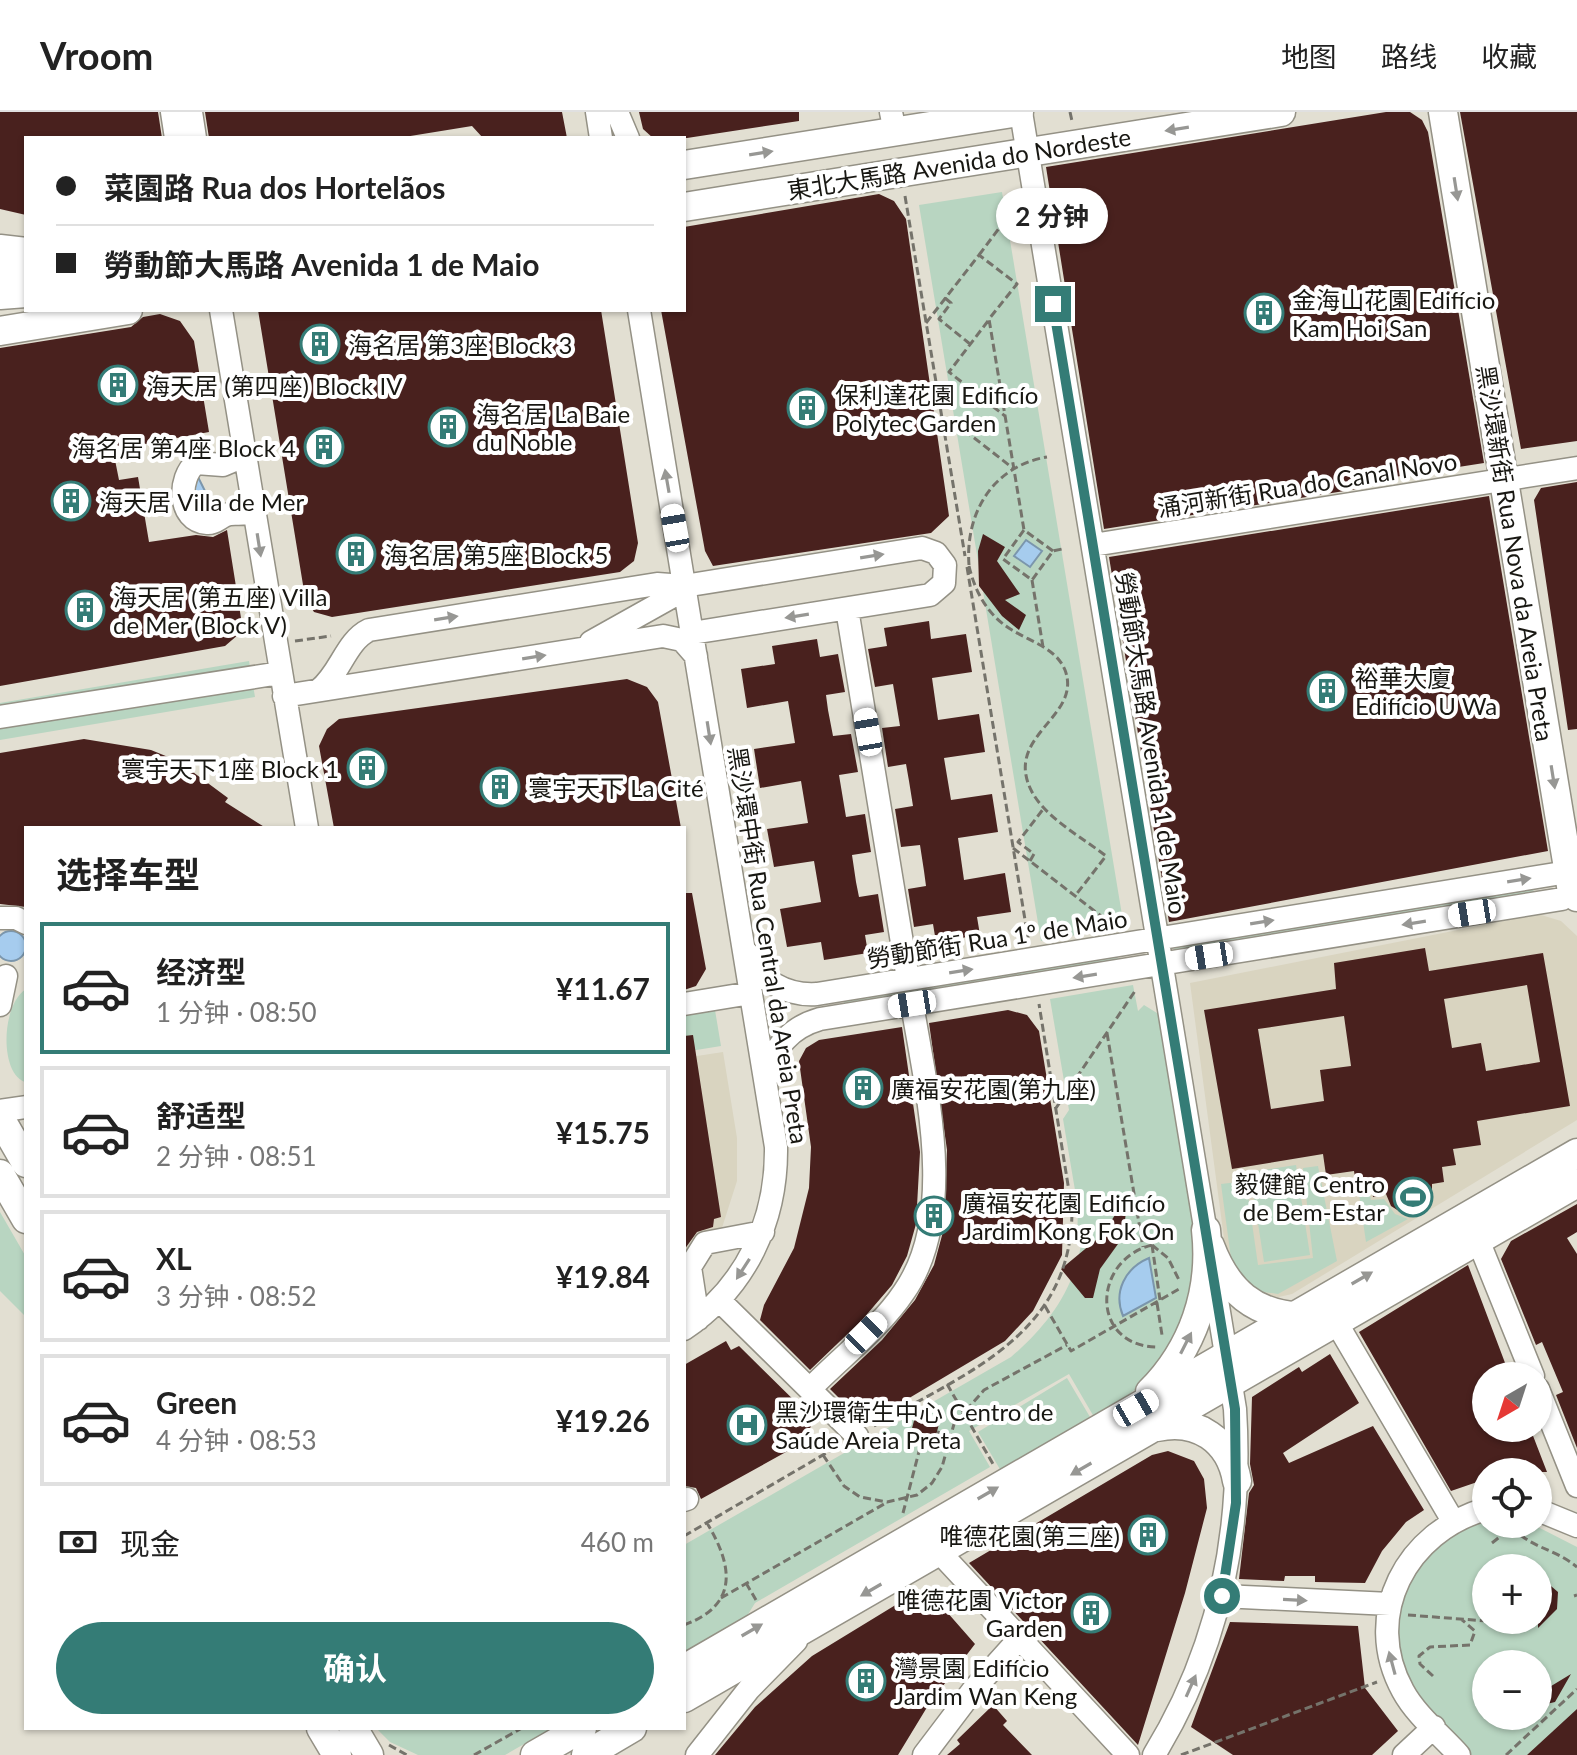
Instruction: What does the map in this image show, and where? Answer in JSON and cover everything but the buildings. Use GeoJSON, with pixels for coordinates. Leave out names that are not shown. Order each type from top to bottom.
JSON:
{"type":"FeatureCollection","features":[{"type":"Feature","properties":{"kind":"main road","name":"東北大馬路 Avenida do Nordeste"},"geometry":{"type":"LineString","coordinates":[[686,165],[893,122],[1020,112]]}},
{"type":"Feature","properties":{"kind":"main road","name":"東北大馬路 Avenida do Nordeste"},"geometry":{"type":"LineString","coordinates":[[686,207],[1281,112]]}},
{"type":"Feature","properties":{"kind":"main road","name":"黑沙環新街 Rua Nova da Areia Preta"},"geometry":{"type":"LineString","coordinates":[[1443,112],[1573,879]]}},
{"type":"Feature","properties":{"kind":"main road"},"geometry":{"type":"LineString","coordinates":[[0,249],[18,273]]}},
{"type":"Feature","properties":{"kind":"main road"},"geometry":{"type":"LineString","coordinates":[[0,289],[18,273]]}},
{"type":"Feature","properties":{"kind":"main road"},"geometry":{"type":"LineString","coordinates":[[0,295],[18,273]]}},
{"type":"Feature","properties":{"kind":"main road"},"geometry":{"type":"LineString","coordinates":[[0,331],[116,312]]}},
{"type":"Feature","properties":{"kind":"main road"},"geometry":{"type":"LineString","coordinates":[[0,1118],[24,1160]]}},
{"type":"Feature","properties":{"kind":"main road"},"geometry":{"type":"LineString","coordinates":[[686,1668],[894,1548],[930,1542],[1149,1430],[1295,1317],[1577,1153]]}},
{"type":"Feature","properties":{"kind":"main road"},"geometry":{"type":"LineString","coordinates":[[0,1174],[24,1216]]}},
{"type":"Feature","properties":{"kind":"main road"},"geometry":{"type":"LineString","coordinates":[[1115,1420],[1336,1322],[1577,1183]]}},
{"type":"Feature","properties":{"kind":"main road"},"geometry":{"type":"LineString","coordinates":[[1206,1230],[1221,1274],[1235,1292],[1254,1306],[1295,1317],[1339,1314],[1369,1303]]}},
{"type":"Feature","properties":{"kind":"main road"},"geometry":{"type":"LineString","coordinates":[[686,1697],[812,1624],[1115,1420],[1152,1390],[1189,1339],[1207,1278],[1206,1230]]}},
{"type":"Feature","properties":{"kind":"main road"},"geometry":{"type":"LineString","coordinates":[[1149,1430],[1178,1424],[1206,1433],[1228,1453],[1237,1481]]}},
{"type":"Feature","properties":{"kind":"main road"},"geometry":{"type":"LineString","coordinates":[[322,1730],[337,1755]]}},
{"type":"Feature","properties":{"kind":"main road"},"geometry":{"type":"LineString","coordinates":[[535,1755],[579,1730]]}},
{"type":"Feature","properties":{"kind":"main road"},"geometry":{"type":"LineString","coordinates":[[586,1755],[629,1730]]}},
{"type":"Feature","properties":{"kind":"street"},"geometry":{"type":"LineString","coordinates":[[172,112],[176,136]]}},
{"type":"Feature","properties":{"kind":"street"},"geometry":{"type":"LineString","coordinates":[[191,112],[195,136]]}},
{"type":"Feature","properties":{"kind":"street"},"geometry":{"type":"LineString","coordinates":[[597,112],[601,136]]}},
{"type":"Feature","properties":{"kind":"street"},"geometry":{"type":"LineString","coordinates":[[617,112],[627,136]]}},
{"type":"Feature","properties":{"kind":"street","name":"勞動節大馬路 Avenida 1 de Maio"},"geometry":{"type":"LineString","coordinates":[[1020,112],[1229,1369],[1237,1481],[1231,1550],[1222,1596],[1192,1685],[1154,1755]]}},
{"type":"Feature","properties":{"kind":"street","name":"黑沙環中街 Rua Central da Areia Preta"},"geometry":{"type":"LineString","coordinates":[[639,312],[768,1094],[776,1164],[773,1197],[763,1232],[741,1274],[719,1300],[691,1324]]}},
{"type":"Feature","properties":{"kind":"street"},"geometry":{"type":"LineString","coordinates":[[223,317],[307,826]]}},
{"type":"Feature","properties":{"kind":"street"},"geometry":{"type":"LineString","coordinates":[[246,462],[237,459],[223,465],[196,463],[185,476],[182,493],[192,515],[206,523],[231,514],[246,514],[253,509]]}},
{"type":"Feature","properties":{"kind":"street","name":"涌河新街 Rua do Canal Novo"},"geometry":{"type":"LineString","coordinates":[[1093,545],[1577,468]]}},
{"type":"Feature","properties":{"kind":"street"},"geometry":{"type":"LineString","coordinates":[[284,696],[668,636],[694,645],[847,609],[933,594],[945,580],[944,561],[936,553],[922,548],[684,586],[657,584],[369,630],[357,639],[335,675],[319,690]]}},
{"type":"Feature","properties":{"kind":"street"},"geometry":{"type":"LineString","coordinates":[[576,650],[675,595],[684,586]]}},
{"type":"Feature","properties":{"kind":"street"},"geometry":{"type":"LineString","coordinates":[[847,609],[908,979]]}},
{"type":"Feature","properties":{"kind":"street"},"geometry":{"type":"LineString","coordinates":[[0,717],[280,673]]}},
{"type":"Feature","properties":{"kind":"street"},"geometry":{"type":"LineString","coordinates":[[768,1094],[769,1068],[785,1039],[804,1025],[842,1015],[1562,899],[1573,879]]}},
{"type":"Feature","properties":{"kind":"street","name":"勞動節街 Rua 1º de Maio"},"geometry":{"type":"LineString","coordinates":[[743,940],[756,969],[781,988],[807,994],[1573,879]]}},
{"type":"Feature","properties":{"kind":"street"},"geometry":{"type":"LineString","coordinates":[[0,918],[16,918],[24,922]]}},
{"type":"Feature","properties":{"kind":"street"},"geometry":{"type":"LineString","coordinates":[[0,1005],[11,974]]}},
{"type":"Feature","properties":{"kind":"street"},"geometry":{"type":"LineString","coordinates":[[838,990],[831,995],[830,1006],[842,1015]]}},
{"type":"Feature","properties":{"kind":"street"},"geometry":{"type":"LineString","coordinates":[[686,1004],[751,993]]}},
{"type":"Feature","properties":{"kind":"street"},"geometry":{"type":"LineString","coordinates":[[810,1389],[903,1295],[921,1255],[932,1207],[934,1157],[912,1004]]}},
{"type":"Feature","properties":{"kind":"street"},"geometry":{"type":"LineString","coordinates":[[0,1111],[24,1107]]}},
{"type":"Feature","properties":{"kind":"street"},"geometry":{"type":"LineString","coordinates":[[691,1324],[690,1267],[705,1243],[763,1232]]}},
{"type":"Feature","properties":{"kind":"street"},"geometry":{"type":"LineString","coordinates":[[1478,1240],[1527,1362]]}},
{"type":"Feature","properties":{"kind":"street"},"geometry":{"type":"LineString","coordinates":[[719,1300],[857,1436]]}},
{"type":"Feature","properties":{"kind":"street"},"geometry":{"type":"LineString","coordinates":[[1336,1322],[1453,1521]]}},
{"type":"Feature","properties":{"kind":"street"},"geometry":{"type":"LineString","coordinates":[[1552,1424],[1577,1486]]}},
{"type":"Feature","properties":{"kind":"street"},"geometry":{"type":"LineString","coordinates":[[1459,1755],[1411,1703],[1396,1675],[1387,1635],[1389,1609],[1407,1562],[1434,1533],[1472,1514]]}},
{"type":"Feature","properties":{"kind":"street"},"geometry":{"type":"LineString","coordinates":[[1552,1516],[1577,1526]]}},
{"type":"Feature","properties":{"kind":"street"},"geometry":{"type":"LineString","coordinates":[[930,1542],[1128,1755]]}},
{"type":"Feature","properties":{"kind":"street"},"geometry":{"type":"LineString","coordinates":[[1222,1596],[1389,1609]]}},
{"type":"Feature","properties":{"kind":"street"},"geometry":{"type":"LineString","coordinates":[[697,1755],[749,1689],[812,1624]]}},
{"type":"Feature","properties":{"kind":"street"},"geometry":{"type":"LineString","coordinates":[[924,1755],[974,1689],[1020,1638]]}},
{"type":"Feature","properties":{"kind":"street"},"geometry":{"type":"LineString","coordinates":[[1404,1755],[1434,1727]]}},
{"type":"Feature","properties":{"kind":"path"},"geometry":{"type":"LineString","coordinates":[[926,323],[1033,184]]}},
{"type":"Feature","properties":{"kind":"path"},"geometry":{"type":"LineString","coordinates":[[979,255],[1017,284],[949,372],[1005,416]]}},
{"type":"Feature","properties":{"kind":"path"},"geometry":{"type":"LineString","coordinates":[[945,298],[951,303],[939,319],[970,344]]}},
{"type":"Feature","properties":{"kind":"path"},"geometry":{"type":"LineString","coordinates":[[989,319],[1024,530],[1053,551]]}},
{"type":"Feature","properties":{"kind":"path"},"geometry":{"type":"LineString","coordinates":[[955,423],[1014,469]]}},
{"type":"Feature","properties":{"kind":"path"},"geometry":{"type":"LineString","coordinates":[[1047,457],[1014,469],[998,480],[979,505],[969,535],[968,566],[987,608],[1010,629],[1055,655],[1067,678],[1063,704],[1032,740],[1026,757],[1032,792],[1044,808],[1106,856],[1075,896]]}},
{"type":"Feature","properties":{"kind":"path"},"geometry":{"type":"LineString","coordinates":[[1024,530],[1003,559],[1032,580],[1043,647]]}},
{"type":"Feature","properties":{"kind":"path"},"geometry":{"type":"LineString","coordinates":[[1032,580],[1053,551],[1062,549]]}},
{"type":"Feature","properties":{"kind":"path"},"geometry":{"type":"LineString","coordinates":[[276,644],[369,630]]}},
{"type":"Feature","properties":{"kind":"path"},"geometry":{"type":"LineString","coordinates":[[1030,861],[1034,854],[1018,842],[1044,808]]}},
{"type":"Feature","properties":{"kind":"path"},"geometry":{"type":"LineString","coordinates":[[1013,848],[1116,928]]}},
{"type":"Feature","properties":{"kind":"path"},"geometry":{"type":"LineString","coordinates":[[686,1535],[1009,1346],[1045,1306],[1066,1261],[1072,1223],[1035,984]]}},
{"type":"Feature","properties":{"kind":"path"},"geometry":{"type":"LineString","coordinates":[[1056,1108],[1135,991]]}},
{"type":"Feature","properties":{"kind":"path"},"geometry":{"type":"LineString","coordinates":[[1107,1033],[1143,1247]]}},
{"type":"Feature","properties":{"kind":"path"},"geometry":{"type":"LineString","coordinates":[[1045,1306],[1071,1351],[1159,1301],[1181,1288],[1168,1258],[1152,1245]]}},
{"type":"Feature","properties":{"kind":"path"},"geometry":{"type":"LineString","coordinates":[[1152,1245],[1164,1347],[1136,1344],[1114,1326],[1107,1310],[1110,1278],[1118,1263],[1143,1247],[1152,1245]]}},
{"type":"Feature","properties":{"kind":"path"},"geometry":{"type":"LineString","coordinates":[[823,1455],[844,1486],[860,1497],[887,1502],[907,1499],[932,1483],[942,1467],[951,1435],[963,1414],[984,1390],[1067,1345]]}},
{"type":"Feature","properties":{"kind":"path"},"geometry":{"type":"LineString","coordinates":[[947,1384],[993,1466]]}},
{"type":"Feature","properties":{"kind":"path"},"geometry":{"type":"LineString","coordinates":[[937,1432],[951,1435]]}},
{"type":"Feature","properties":{"kind":"path"},"geometry":{"type":"LineString","coordinates":[[894,1548],[922,1440]]}},
{"type":"Feature","properties":{"kind":"path"},"geometry":{"type":"LineString","coordinates":[[686,1624],[701,1619],[721,1598],[887,1502]]}},
{"type":"Feature","properties":{"kind":"path"},"geometry":{"type":"LineString","coordinates":[[707,1522],[725,1556],[728,1574],[721,1598]]}},
{"type":"Feature","properties":{"kind":"path"},"geometry":{"type":"LineString","coordinates":[[1492,1543],[1498,1538]]}},
{"type":"Feature","properties":{"kind":"path"},"geometry":{"type":"LineString","coordinates":[[1523,1538],[1527,1544],[1558,1553],[1577,1567]]}},
{"type":"Feature","properties":{"kind":"path"},"geometry":{"type":"LineString","coordinates":[[1389,1609],[1472,1620]]}},
{"type":"Feature","properties":{"kind":"path"},"geometry":{"type":"LineString","coordinates":[[1433,1676],[1420,1664],[1419,1656],[1430,1647],[1470,1645],[1475,1631],[1461,1619]]}},
{"type":"Feature","properties":{"kind":"path"},"geometry":{"type":"LineString","coordinates":[[1181,1755],[1396,1675]]}},
{"type":"Feature","properties":{"kind":"path"},"geometry":{"type":"LineString","coordinates":[[1506,1755],[1577,1689]]}},
{"type":"Feature","properties":{"kind":"path"},"geometry":{"type":"LineString","coordinates":[[474,1755],[518,1730]]}},
{"type":"Feature","properties":{"kind":"shaded area"},"geometry":{"type":"Polygon","coordinates":[[[1538,914],[1561,921],[1577,936],[1577,1120],[1292,1294],[1265,1300],[1227,1261],[1190,983],[1538,914]]]}},
{"type":"Feature","properties":{"kind":"shaded area"},"geometry":{"type":"Polygon","coordinates":[[[723,1052],[737,1138],[737,1181],[720,1234],[686,1279],[686,1058],[723,1052]]]}},
{"type":"Feature","properties":{"kind":"green space"},"geometry":{"type":"Polygon","coordinates":[[[1002,192],[1124,927],[1041,941],[919,205],[1002,192]]]}},
{"type":"Feature","properties":{"kind":"green space"},"geometry":{"type":"Polygon","coordinates":[[[249,661],[255,697],[0,740],[0,703],[249,661]]]}},
{"type":"Feature","properties":{"kind":"green space"},"geometry":{"type":"Polygon","coordinates":[[[1537,887],[1532,892],[1178,950],[1170,947],[1537,887]]]}},
{"type":"Feature","properties":{"kind":"green space"},"geometry":{"type":"Polygon","coordinates":[[[1116,952],[1118,959],[844,1005],[843,997],[1116,952]]]}},
{"type":"Feature","properties":{"kind":"green space"},"geometry":{"type":"Polygon","coordinates":[[[1133,985],[1138,1011],[1144,1005],[1165,1018],[1199,1222],[1195,1292],[1190,1284],[1190,1307],[1185,1328],[1175,1347],[1147,1379],[1094,1417],[1069,1374],[969,1431],[990,1467],[755,1603],[747,1616],[686,1651],[686,1544],[1011,1357],[1036,1333],[1065,1293],[1081,1245],[1077,1243],[1078,1208],[1063,1119],[1069,1110],[1050,999],[1133,985]]]}},
{"type":"Feature","properties":{"kind":"green space"},"geometry":{"type":"Polygon","coordinates":[[[24,991],[24,1081],[17,1077],[11,1067],[6,1040],[11,1010],[24,991]]]}},
{"type":"Feature","properties":{"kind":"green space"},"geometry":{"type":"Polygon","coordinates":[[[714,1004],[721,1046],[686,1052],[686,1009],[714,1004]]]}},
{"type":"Feature","properties":{"kind":"green space"},"geometry":{"type":"Polygon","coordinates":[[[1296,1165],[1310,1255],[1264,1262],[1250,1172],[1296,1165]]]}},
{"type":"Feature","properties":{"kind":"green space"},"geometry":{"type":"Polygon","coordinates":[[[1318,1166],[1337,1261],[1278,1294],[1250,1290],[1232,1266],[1221,1184],[1246,1181],[1258,1265],[1313,1258],[1303,1168],[1318,1166]]]}},
{"type":"Feature","properties":{"kind":"green space"},"geometry":{"type":"Polygon","coordinates":[[[1358,1187],[1368,1187],[1371,1200],[1384,1199],[1395,1214],[1408,1219],[1366,1242],[1358,1187]]]}},
{"type":"Feature","properties":{"kind":"green space"},"geometry":{"type":"Polygon","coordinates":[[[0,1212],[24,1254],[24,1315],[0,1291],[0,1212]]]}},
{"type":"Feature","properties":{"kind":"green space"},"geometry":{"type":"Polygon","coordinates":[[[1067,1378],[1090,1417],[1001,1471],[978,1432],[1067,1378]]]}},
{"type":"Feature","properties":{"kind":"green space"},"geometry":{"type":"Polygon","coordinates":[[[1472,1527],[1472,1538],[1552,1538],[1552,1534],[1577,1547],[1577,1715],[1534,1755],[1468,1755],[1427,1712],[1408,1685],[1399,1659],[1396,1633],[1399,1608],[1407,1584],[1420,1563],[1438,1545],[1472,1527]]]}},
{"type":"Feature","properties":{"kind":"green space"},"geometry":{"type":"Polygon","coordinates":[[[378,1730],[549,1730],[505,1755],[418,1755],[390,1742],[378,1730]]]}},
{"type":"Feature","properties":{"kind":"water"},"geometry":{"type":"Polygon","coordinates":[[[197,475],[208,497],[203,513],[194,507],[191,482],[197,475]]]}},
{"type":"Feature","properties":{"kind":"water"},"geometry":{"type":"Polygon","coordinates":[[[1026,540],[1042,551],[1030,567],[1014,556],[1026,540]]]}},
{"type":"Feature","properties":{"kind":"water"},"geometry":{"type":"Polygon","coordinates":[[[11,931],[22,935],[22,957],[11,961],[0,957],[0,935],[11,931]]]}},
{"type":"Feature","properties":{"kind":"water"},"geometry":{"type":"Polygon","coordinates":[[[1149,1258],[1156,1298],[1123,1316],[1119,1298],[1123,1282],[1133,1268],[1149,1258]]]}},
{"type":"Feature","properties":{"kind":"place","name":"金海山花園 Edifício Kam Hoi San"},"geometry":{"type":"Point","coordinates":[1264,313]}},
{"type":"Feature","properties":{"kind":"place","name":"海名居 第3座 Block 3"},"geometry":{"type":"Point","coordinates":[320,344]}},
{"type":"Feature","properties":{"kind":"place","name":"海天居 (第四座) Block IV"},"geometry":{"type":"Point","coordinates":[118,385]}},
{"type":"Feature","properties":{"kind":"place","name":"保利達花園 Edificío Polytec Garden"},"geometry":{"type":"Point","coordinates":[807,408]}},
{"type":"Feature","properties":{"kind":"place","name":"海名居 La Baie du Noble"},"geometry":{"type":"Point","coordinates":[448,427]}},
{"type":"Feature","properties":{"kind":"place","name":"海名居 第4座 Block 4"},"geometry":{"type":"Point","coordinates":[324,447]}},
{"type":"Feature","properties":{"kind":"place","name":"海天居 Villa de Mer"},"geometry":{"type":"Point","coordinates":[71,501]}},
{"type":"Feature","properties":{"kind":"place","name":"海名居 第5座 Block 5"},"geometry":{"type":"Point","coordinates":[356,554]}},
{"type":"Feature","properties":{"kind":"place","name":"海天居 (第五座) Villa de Mer (Block V)"},"geometry":{"type":"Point","coordinates":[85,610]}},
{"type":"Feature","properties":{"kind":"place","name":"裕華大廈 Edifício U Wa"},"geometry":{"type":"Point","coordinates":[1327,691]}},
{"type":"Feature","properties":{"kind":"place","name":"寰宇天下1座 Block 1"},"geometry":{"type":"Point","coordinates":[367,768]}},
{"type":"Feature","properties":{"kind":"place","name":"寰宇天下 La Cité"},"geometry":{"type":"Point","coordinates":[500,787]}},
{"type":"Feature","properties":{"kind":"place","name":"廣福安花園(第九座)"},"geometry":{"type":"Point","coordinates":[863,1088]}},
{"type":"Feature","properties":{"kind":"place","name":"毅健館 Centro de Bem-Estar"},"geometry":{"type":"Point","coordinates":[1413,1197]}},
{"type":"Feature","properties":{"kind":"place","name":"廣福安花園 Edificío Jardim Kong Fok On"},"geometry":{"type":"Point","coordinates":[934,1216]}},
{"type":"Feature","properties":{"kind":"place","name":"黑沙環衛生中心 Centro de Saúde Areia Preta"},"geometry":{"type":"Point","coordinates":[747,1425]}},
{"type":"Feature","properties":{"kind":"place","name":"唯德花園(第三座)"},"geometry":{"type":"Point","coordinates":[1148,1535]}},
{"type":"Feature","properties":{"kind":"place","name":"唯德花園 Victor Garden"},"geometry":{"type":"Point","coordinates":[1091,1613]}},
{"type":"Feature","properties":{"kind":"place","name":"灣景園 Edifício Jardim Wan Keng"},"geometry":{"type":"Point","coordinates":[866,1681]}},
{"type":"Feature","properties":{"kind":"route"},"geometry":{"type":"LineString","coordinates":[[1053,304],[1235,1409],[1238,1456],[1236,1503],[1222,1596]]}}]}
